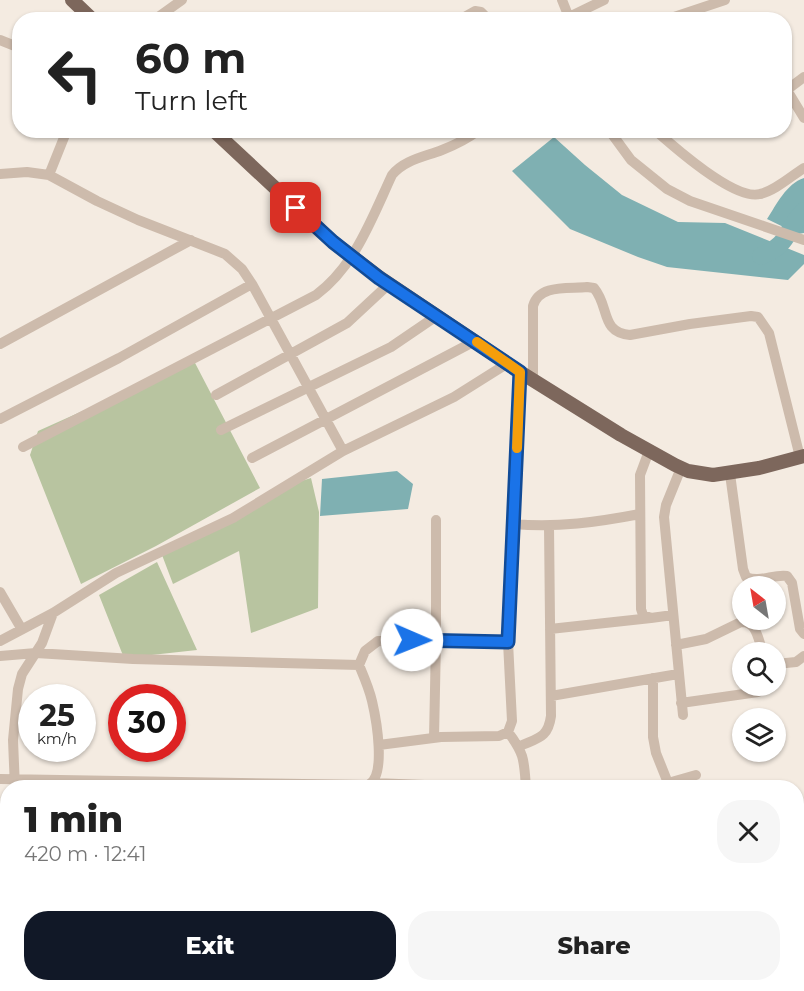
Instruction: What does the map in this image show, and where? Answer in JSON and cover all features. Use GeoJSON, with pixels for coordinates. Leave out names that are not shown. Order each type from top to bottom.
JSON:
{"type":"FeatureCollection","features":[{"type":"Feature","properties":{"kind":"main road"},"geometry":{"type":"LineString","coordinates":[[72,0],[85,12]]}},
{"type":"Feature","properties":{"kind":"main road"},"geometry":{"type":"LineString","coordinates":[[221,138],[312,224],[352,258],[520,372],[649,451],[681,468],[713,475],[730,474],[802,456]]}},
{"type":"Feature","properties":{"kind":"street"},"geometry":{"type":"LineString","coordinates":[[165,12],[182,0]]}},
{"type":"Feature","properties":{"kind":"street"},"geometry":{"type":"LineString","coordinates":[[581,12],[604,0]]}},
{"type":"Feature","properties":{"kind":"street"},"geometry":{"type":"LineString","coordinates":[[689,12],[725,0]]}},
{"type":"Feature","properties":{"kind":"street"},"geometry":{"type":"LineString","coordinates":[[792,98],[804,118]]}},
{"type":"Feature","properties":{"kind":"street"},"geometry":{"type":"LineString","coordinates":[[49,175],[64,138]]}},
{"type":"Feature","properties":{"kind":"street"},"geometry":{"type":"LineString","coordinates":[[23,447],[316,295],[334,280],[352,258],[397,169],[466,138]]}},
{"type":"Feature","properties":{"kind":"street"},"geometry":{"type":"LineString","coordinates":[[615,138],[631,160],[668,189],[690,201],[804,240]]}},
{"type":"Feature","properties":{"kind":"street"},"geometry":{"type":"LineString","coordinates":[[664,138],[692,163],[741,192],[751,195],[765,193],[804,168]]}},
{"type":"Feature","properties":{"kind":"street"},"geometry":{"type":"LineString","coordinates":[[0,174],[27,172],[49,175],[138,220],[225,254],[242,268],[252,284],[343,451]]}},
{"type":"Feature","properties":{"kind":"street"},"geometry":{"type":"LineString","coordinates":[[0,344],[191,240]]}},
{"type":"Feature","properties":{"kind":"street"},"geometry":{"type":"LineString","coordinates":[[0,418],[118,358],[252,284]]}},
{"type":"Feature","properties":{"kind":"street"},"geometry":{"type":"LineString","coordinates":[[216,395],[347,323],[388,284]]}},
{"type":"Feature","properties":{"kind":"street"},"geometry":{"type":"LineString","coordinates":[[533,380],[532,306],[535,297],[542,291],[594,288],[601,297],[610,326],[615,332],[630,335],[690,324],[750,316],[758,317],[769,333],[802,456]]}},
{"type":"Feature","properties":{"kind":"street"},"geometry":{"type":"LineString","coordinates":[[221,430],[392,347],[438,315]]}},
{"type":"Feature","properties":{"kind":"street"},"geometry":{"type":"LineString","coordinates":[[252,458],[475,341]]}},
{"type":"Feature","properties":{"kind":"street"},"geometry":{"type":"LineString","coordinates":[[0,641],[52,613],[117,573],[233,518],[343,451],[453,397],[508,363]]}},
{"type":"Feature","properties":{"kind":"street"},"geometry":{"type":"LineString","coordinates":[[379,745],[434,738],[499,736],[508,732],[512,721],[508,642],[520,372]]}},
{"type":"Feature","properties":{"kind":"street"},"geometry":{"type":"LineString","coordinates":[[649,451],[640,475],[640,609],[643,615],[651,618]]}},
{"type":"Feature","properties":{"kind":"street"},"geometry":{"type":"LineString","coordinates":[[681,468],[666,505],[664,517],[682,715]]}},
{"type":"Feature","properties":{"kind":"street"},"geometry":{"type":"LineString","coordinates":[[730,474],[746,577],[755,581],[779,575],[787,576],[792,583],[800,629],[804,634]]}},
{"type":"Feature","properties":{"kind":"street"},"geometry":{"type":"LineString","coordinates":[[514,524],[549,526],[595,522],[640,514]]}},
{"type":"Feature","properties":{"kind":"street"},"geometry":{"type":"LineString","coordinates":[[434,738],[436,520]]}},
{"type":"Feature","properties":{"kind":"street"},"geometry":{"type":"LineString","coordinates":[[520,746],[542,736],[550,729],[549,526]]}},
{"type":"Feature","properties":{"kind":"street"},"geometry":{"type":"LineString","coordinates":[[0,592],[21,628]]}},
{"type":"Feature","properties":{"kind":"street"},"geometry":{"type":"LineString","coordinates":[[15,780],[13,740],[18,689],[22,674],[48,629],[52,613]]}},
{"type":"Feature","properties":{"kind":"street"},"geometry":{"type":"LineString","coordinates":[[550,629],[673,615]]}},
{"type":"Feature","properties":{"kind":"street"},"geometry":{"type":"LineString","coordinates":[[676,645],[706,639],[741,622],[754,626],[760,642]]}},
{"type":"Feature","properties":{"kind":"street"},"geometry":{"type":"LineString","coordinates":[[376,780],[379,745],[372,699],[359,665],[365,651],[378,641],[508,642]]}},
{"type":"Feature","properties":{"kind":"street"},"geometry":{"type":"LineString","coordinates":[[0,656],[36,653],[145,659],[359,665]]}},
{"type":"Feature","properties":{"kind":"street"},"geometry":{"type":"LineString","coordinates":[[786,663],[796,662],[804,656]]}},
{"type":"Feature","properties":{"kind":"street"},"geometry":{"type":"LineString","coordinates":[[551,696],[678,674]]}},
{"type":"Feature","properties":{"kind":"street"},"geometry":{"type":"LineString","coordinates":[[653,678],[653,737],[662,780]]}},
{"type":"Feature","properties":{"kind":"street"},"geometry":{"type":"LineString","coordinates":[[681,703],[732,696]]}},
{"type":"Feature","properties":{"kind":"street"},"geometry":{"type":"LineString","coordinates":[[508,732],[520,746],[524,757],[525,780]]}},
{"type":"Feature","properties":{"kind":"street"},"geometry":{"type":"LineString","coordinates":[[680,780],[696,775]]}},
{"type":"Feature","properties":{"kind":"green space"},"geometry":{"type":"Polygon","coordinates":[[[194,361],[260,488],[156,546],[81,584],[30,455],[38,431],[194,361]]]}},
{"type":"Feature","properties":{"kind":"green space"},"geometry":{"type":"Polygon","coordinates":[[[311,478],[319,512],[318,608],[251,633],[239,551],[173,584],[162,555],[285,486],[311,478]]]}},
{"type":"Feature","properties":{"kind":"green space"},"geometry":{"type":"Polygon","coordinates":[[[157,562],[197,650],[124,658],[99,595],[157,562]]]}},
{"type":"Feature","properties":{"kind":"water"},"geometry":{"type":"Polygon","coordinates":[[[555,138],[622,195],[678,222],[725,223],[804,255],[804,264],[788,280],[667,267],[570,229],[512,171],[555,138]]]}},
{"type":"Feature","properties":{"kind":"water"},"geometry":{"type":"Polygon","coordinates":[[[804,178],[804,233],[798,234],[767,219],[787,190],[804,178]]]}},
{"type":"Feature","properties":{"kind":"water"},"geometry":{"type":"Polygon","coordinates":[[[397,471],[413,484],[408,509],[320,516],[322,479],[397,471]]]}},
{"type":"Feature","properties":{"kind":"waterway"},"geometry":{"type":"LineString","coordinates":[[761,256],[783,241],[804,211]]}},
{"type":"Feature","properties":{"kind":"slow traffic"},"geometry":{"type":"LineString","coordinates":[[477,342],[520,372],[517,448]]}},
{"type":"Feature","properties":{"kind":"route"},"geometry":{"type":"LineString","coordinates":[[296,208],[333,242],[379,278],[520,372],[508,642],[412,640]]}}]}
